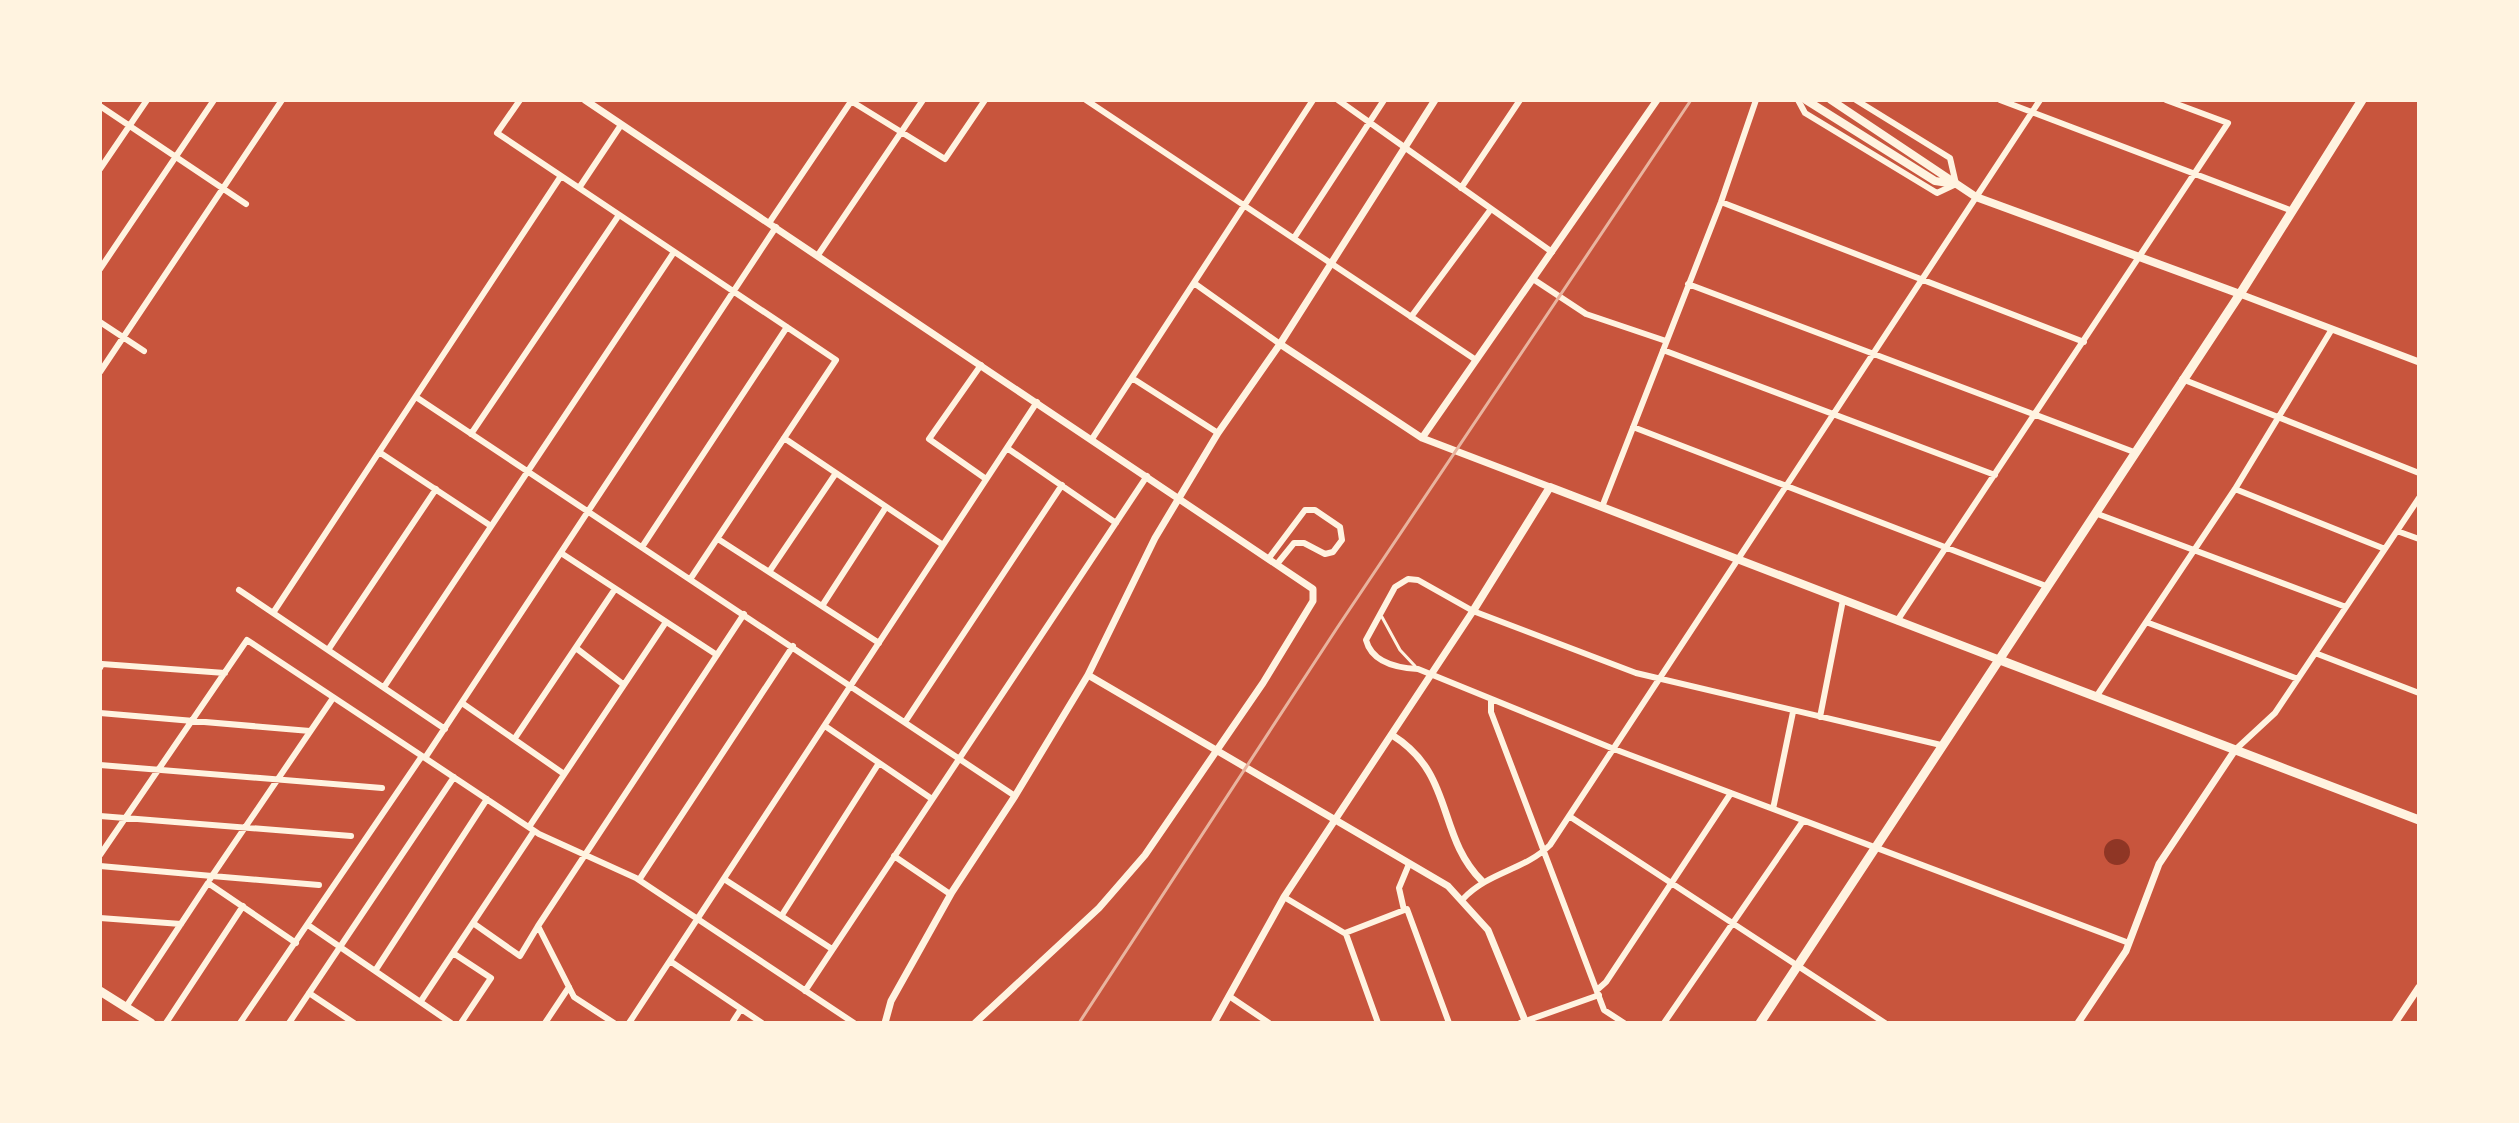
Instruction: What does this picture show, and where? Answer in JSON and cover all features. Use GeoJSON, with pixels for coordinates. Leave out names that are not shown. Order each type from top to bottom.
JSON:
{"type":"FeatureCollection","features":[{"type":"Feature","properties":{"kind":"main road"},"geometry":{"type":"LineString","coordinates":[[1806,100],[1935,181],[1956,184]]}},
{"type":"Feature","properties":{"kind":"main road"},"geometry":{"type":"LineString","coordinates":[[1831,100],[1944,172],[1976,197],[2240,294]]}},
{"type":"Feature","properties":{"kind":"main road"},"geometry":{"type":"LineString","coordinates":[[1760,1023],[2240,294],[2362,100]]}},
{"type":"Feature","properties":{"kind":"main road"},"geometry":{"type":"LineString","coordinates":[[1473,611],[1550,487],[2419,820]]}},
{"type":"Feature","properties":{"kind":"main road"},"geometry":{"type":"LineString","coordinates":[[100,991],[151,1023]]}},
{"type":"Feature","properties":{"kind":"street"},"geometry":{"type":"LineString","coordinates":[[100,169],[147,100]]}},
{"type":"Feature","properties":{"kind":"street"},"geometry":{"type":"LineString","coordinates":[[100,269],[214,100]]}},
{"type":"Feature","properties":{"kind":"street"},"geometry":{"type":"LineString","coordinates":[[100,372],[282,100]]}},
{"type":"Feature","properties":{"kind":"street"},"geometry":{"type":"LineString","coordinates":[[520,100],[497,133],[836,360],[691,578]]}},
{"type":"Feature","properties":{"kind":"street"},"geometry":{"type":"LineString","coordinates":[[585,100],[1313,589],[1311,605],[1145,855],[1099,908],[975,1023]]}},
{"type":"Feature","properties":{"kind":"street"},"geometry":{"type":"LineString","coordinates":[[240,1023],[445,729],[734,292],[851,100],[945,159],[985,100]]}},
{"type":"Feature","properties":{"kind":"street"},"geometry":{"type":"LineString","coordinates":[[818,255],[923,100]]}},
{"type":"Feature","properties":{"kind":"street"},"geometry":{"type":"LineString","coordinates":[[1086,100],[1476,360]]}},
{"type":"Feature","properties":{"kind":"street"},"geometry":{"type":"LineString","coordinates":[[1092,439],[1312,103],[1302,100]]}},
{"type":"Feature","properties":{"kind":"street"},"geometry":{"type":"LineString","coordinates":[[1338,100],[1552,252]]}},
{"type":"Feature","properties":{"kind":"street"},"geometry":{"type":"LineString","coordinates":[[1294,238],[1384,100]]}},
{"type":"Feature","properties":{"kind":"street"},"geometry":{"type":"LineString","coordinates":[[885,1023],[891,1001],[950,894],[1015,796],[1088,675],[1155,538],[1218,433],[1280,344],[1435,100]]}},
{"type":"Feature","properties":{"kind":"street"},"geometry":{"type":"LineString","coordinates":[[1461,188],[1520,100]]}},
{"type":"Feature","properties":{"kind":"street"},"geometry":{"type":"LineString","coordinates":[[1422,438],[1657,100]]}},
{"type":"Feature","properties":{"kind":"street"},"geometry":{"type":"LineString","coordinates":[[1602,507],[1721,202],[1756,100]]}},
{"type":"Feature","properties":{"kind":"street"},"geometry":{"type":"LineString","coordinates":[[1798,100],[1805,113],[1937,193],[1956,184],[1950,158],[1856,100]]}},
{"type":"Feature","properties":{"kind":"street"},"geometry":{"type":"LineString","coordinates":[[2000,100],[2290,210]]}},
{"type":"Feature","properties":{"kind":"street"},"geometry":{"type":"LineString","coordinates":[[1463,899],[1482,881],[1542,853],[1569,816],[2040,100]]}},
{"type":"Feature","properties":{"kind":"street"},"geometry":{"type":"LineString","coordinates":[[1897,621],[2228,123],[2166,100]]}},
{"type":"Feature","properties":{"kind":"street"},"geometry":{"type":"LineString","coordinates":[[100,106],[246,204]]}},
{"type":"Feature","properties":{"kind":"street"},"geometry":{"type":"LineString","coordinates":[[579,188],[621,125]]}},
{"type":"Feature","properties":{"kind":"street"},"geometry":{"type":"LineString","coordinates":[[273,613],[561,176]]}},
{"type":"Feature","properties":{"kind":"street"},"geometry":{"type":"LineString","coordinates":[[1721,202],[2084,342]]}},
{"type":"Feature","properties":{"kind":"street"},"geometry":{"type":"LineString","coordinates":[[1411,317],[1491,209]]}},
{"type":"Feature","properties":{"kind":"street"},"geometry":{"type":"LineString","coordinates":[[471,434],[619,215]]}},
{"type":"Feature","properties":{"kind":"street"},"geometry":{"type":"LineString","coordinates":[[384,687],[674,252]]}},
{"type":"Feature","properties":{"kind":"street"},"geometry":{"type":"LineString","coordinates":[[1533,279],[1586,314],[1666,341]]}},
{"type":"Feature","properties":{"kind":"street"},"geometry":{"type":"LineString","coordinates":[[1194,283],[1422,438],[1550,487]]}},
{"type":"Feature","properties":{"kind":"street"},"geometry":{"type":"LineString","coordinates":[[1688,284],[2134,452]]}},
{"type":"Feature","properties":{"kind":"street"},"geometry":{"type":"LineString","coordinates":[[2240,294],[2419,362]]}},
{"type":"Feature","properties":{"kind":"street"},"geometry":{"type":"LineString","coordinates":[[100,322],[144,351]]}},
{"type":"Feature","properties":{"kind":"street"},"geometry":{"type":"LineString","coordinates":[[642,547],[787,327]]}},
{"type":"Feature","properties":{"kind":"street"},"geometry":{"type":"LineString","coordinates":[[2096,697],[2235,489],[2332,329]]}},
{"type":"Feature","properties":{"kind":"street"},"geometry":{"type":"LineString","coordinates":[[1663,350],[1995,475]]}},
{"type":"Feature","properties":{"kind":"street"},"geometry":{"type":"LineString","coordinates":[[981,365],[929,439],[986,479]]}},
{"type":"Feature","properties":{"kind":"street"},"geometry":{"type":"LineString","coordinates":[[1132,378],[1218,433]]}},
{"type":"Feature","properties":{"kind":"street"},"geometry":{"type":"LineString","coordinates":[[2182,379],[2419,473]]}},
{"type":"Feature","properties":{"kind":"street"},"geometry":{"type":"LineString","coordinates":[[416,397],[1015,796]]}},
{"type":"Feature","properties":{"kind":"street"},"geometry":{"type":"LineString","coordinates":[[629,1023],[1037,402]]}},
{"type":"Feature","properties":{"kind":"street"},"geometry":{"type":"LineString","coordinates":[[1633,427],[2046,586]]}},
{"type":"Feature","properties":{"kind":"street"},"geometry":{"type":"LineString","coordinates":[[784,438],[943,545]]}},
{"type":"Feature","properties":{"kind":"street"},"geometry":{"type":"LineString","coordinates":[[1007,448],[1116,523]]}},
{"type":"Feature","properties":{"kind":"street"},"geometry":{"type":"LineString","coordinates":[[379,452],[491,526]]}},
{"type":"Feature","properties":{"kind":"street"},"geometry":{"type":"LineString","coordinates":[[769,572],[836,473]]}},
{"type":"Feature","properties":{"kind":"street"},"geometry":{"type":"LineString","coordinates":[[805,991],[1147,476]]}},
{"type":"Feature","properties":{"kind":"street"},"geometry":{"type":"LineString","coordinates":[[905,722],[1062,485]]}},
{"type":"Feature","properties":{"kind":"street"},"geometry":{"type":"LineString","coordinates":[[328,650],[436,489]]}},
{"type":"Feature","properties":{"kind":"street"},"geometry":{"type":"LineString","coordinates":[[2235,489],[2385,549]]}},
{"type":"Feature","properties":{"kind":"street"},"geometry":{"type":"LineString","coordinates":[[2078,1023],[2129,943],[2159,864],[2235,750],[2275,713],[2419,498]]}},
{"type":"Feature","properties":{"kind":"street"},"geometry":{"type":"LineString","coordinates":[[822,606],[886,507]]}},
{"type":"Feature","properties":{"kind":"street"},"geometry":{"type":"LineString","coordinates":[[1269,558],[1298,515],[1305,510],[1315,510],[1342,531],[1342,540],[1333,552],[1325,554],[1304,543],[1294,543],[1277,564]]}},
{"type":"Feature","properties":{"kind":"street"},"geometry":{"type":"LineString","coordinates":[[2095,513],[2346,607]]}},
{"type":"Feature","properties":{"kind":"street"},"geometry":{"type":"LineString","coordinates":[[2397,531],[2419,539]]}},
{"type":"Feature","properties":{"kind":"street"},"geometry":{"type":"LineString","coordinates":[[718,539],[879,643]]}},
{"type":"Feature","properties":{"kind":"street"},"geometry":{"type":"LineString","coordinates":[[561,553],[717,655]]}},
{"type":"Feature","properties":{"kind":"street"},"geometry":{"type":"LineString","coordinates":[[1941,745],[1636,673],[1473,611],[1418,580],[1408,579],[1395,587],[1368,631],[1368,648],[1387,663],[1418,669],[1614,749],[2129,943]]}},
{"type":"Feature","properties":{"kind":"street"},"geometry":{"type":"LineString","coordinates":[[515,738],[615,589]]}},
{"type":"Feature","properties":{"kind":"street"},"geometry":{"type":"LineString","coordinates":[[239,590],[445,729]]}},
{"type":"Feature","properties":{"kind":"street"},"geometry":{"type":"LineString","coordinates":[[1820,717],[1843,600]]}},
{"type":"Feature","properties":{"kind":"street"},"geometry":{"type":"LineString","coordinates":[[1214,1023],[1284,897],[1473,611]]}},
{"type":"Feature","properties":{"kind":"street"},"geometry":{"type":"LineString","coordinates":[[473,923],[520,956],[744,614]]}},
{"type":"Feature","properties":{"kind":"street"},"geometry":{"type":"LineString","coordinates":[[421,1001],[473,923],[564,774],[666,622]]}},
{"type":"Feature","properties":{"kind":"street"},"geometry":{"type":"LineString","coordinates":[[2146,622],[2298,679]]}},
{"type":"Feature","properties":{"kind":"street"},"geometry":{"type":"LineString","coordinates":[[100,855],[247,640],[532,829],[639,880],[854,1023]]}},
{"type":"Feature","properties":{"kind":"street"},"geometry":{"type":"LineString","coordinates":[[639,880],[793,646]]}},
{"type":"Feature","properties":{"kind":"street"},"geometry":{"type":"LineString","coordinates":[[576,648],[624,685]]}},
{"type":"Feature","properties":{"kind":"street"},"geometry":{"type":"LineString","coordinates":[[2315,653],[2419,693]]}},
{"type":"Feature","properties":{"kind":"street"},"geometry":{"type":"LineString","coordinates":[[100,668],[102,664],[225,673]]}},
{"type":"Feature","properties":{"kind":"street"},"geometry":{"type":"LineString","coordinates":[[1088,675],[1463,899],[1488,930],[1499,950],[1523,1022],[1598,993],[1731,793]]}},
{"type":"Feature","properties":{"kind":"street"},"geometry":{"type":"LineString","coordinates":[[126,1007],[333,698]]}},
{"type":"Feature","properties":{"kind":"street"},"geometry":{"type":"LineString","coordinates":[[1491,700],[1491,712],[1542,853],[1604,1010],[1624,1023]]}},
{"type":"Feature","properties":{"kind":"street"},"geometry":{"type":"LineString","coordinates":[[462,703],[564,774]]}},
{"type":"Feature","properties":{"kind":"street"},"geometry":{"type":"LineString","coordinates":[[1773,809],[1793,712]]}},
{"type":"Feature","properties":{"kind":"street"},"geometry":{"type":"LineString","coordinates":[[100,713],[310,731]]}},
{"type":"Feature","properties":{"kind":"street"},"geometry":{"type":"LineString","coordinates":[[825,726],[932,799]]}},
{"type":"Feature","properties":{"kind":"street"},"geometry":{"type":"LineString","coordinates":[[1392,735],[1414,749],[1424,760],[1466,865],[1482,881]]}},
{"type":"Feature","properties":{"kind":"street"},"geometry":{"type":"LineString","coordinates":[[782,915],[879,763]]}},
{"type":"Feature","properties":{"kind":"street"},"geometry":{"type":"LineString","coordinates":[[100,765],[382,788]]}},
{"type":"Feature","properties":{"kind":"street"},"geometry":{"type":"LineString","coordinates":[[289,1023],[454,777]]}},
{"type":"Feature","properties":{"kind":"street"},"geometry":{"type":"LineString","coordinates":[[375,971],[487,799]]}},
{"type":"Feature","properties":{"kind":"street"},"geometry":{"type":"LineString","coordinates":[[100,816],[351,836]]}},
{"type":"Feature","properties":{"kind":"street"},"geometry":{"type":"LineString","coordinates":[[1569,816],[1885,1023]]}},
{"type":"Feature","properties":{"kind":"street"},"geometry":{"type":"LineString","coordinates":[[1664,1023],[1803,821]]}},
{"type":"Feature","properties":{"kind":"street"},"geometry":{"type":"LineString","coordinates":[[894,856],[950,894]]}},
{"type":"Feature","properties":{"kind":"street"},"geometry":{"type":"LineString","coordinates":[[1404,910],[1399,888],[1409,864]]}},
{"type":"Feature","properties":{"kind":"street"},"geometry":{"type":"LineString","coordinates":[[100,866],[210,879],[319,885]]}},
{"type":"Feature","properties":{"kind":"street"},"geometry":{"type":"LineString","coordinates":[[210,879],[296,943]]}},
{"type":"Feature","properties":{"kind":"street"},"geometry":{"type":"LineString","coordinates":[[724,879],[832,949]]}},
{"type":"Feature","properties":{"kind":"street"},"geometry":{"type":"LineString","coordinates":[[1284,897],[1345,933],[1378,1023]]}},
{"type":"Feature","properties":{"kind":"street"},"geometry":{"type":"LineString","coordinates":[[166,1023],[243,906]]}},
{"type":"Feature","properties":{"kind":"street"},"geometry":{"type":"LineString","coordinates":[[1345,933],[1407,909],[1449,1023]]}},
{"type":"Feature","properties":{"kind":"street"},"geometry":{"type":"LineString","coordinates":[[100,918],[181,924]]}},
{"type":"Feature","properties":{"kind":"street"},"geometry":{"type":"LineString","coordinates":[[308,925],[451,1023]]}},
{"type":"Feature","properties":{"kind":"street"},"geometry":{"type":"LineString","coordinates":[[538,926],[574,997],[614,1023]]}},
{"type":"Feature","properties":{"kind":"street"},"geometry":{"type":"LineString","coordinates":[[453,953],[491,978],[461,1023]]}},
{"type":"Feature","properties":{"kind":"street"},"geometry":{"type":"LineString","coordinates":[[670,961],[762,1023]]}},
{"type":"Feature","properties":{"kind":"street"},"geometry":{"type":"LineString","coordinates":[[545,1023],[569,987]]}},
{"type":"Feature","properties":{"kind":"street"},"geometry":{"type":"LineString","coordinates":[[2395,1023],[2419,987]]}},
{"type":"Feature","properties":{"kind":"street"},"geometry":{"type":"LineString","coordinates":[[309,993],[354,1023]]}},
{"type":"Feature","properties":{"kind":"street"},"geometry":{"type":"LineString","coordinates":[[1229,996],[1269,1023]]}},
{"type":"Feature","properties":{"kind":"street"},"geometry":{"type":"LineString","coordinates":[[732,1023],[741,1009]]}},
{"type":"Feature","properties":{"kind":"lane"},"geometry":{"type":"LineString","coordinates":[[1382,609],[1386,630],[1418,669]]}},
{"type":"Feature","properties":{"kind":"shaded area"},"geometry":{"type":"Polygon","coordinates":[[[2117,839],[2126,843],[2130,852],[2126,861],[2117,865],[2108,861],[2104,852],[2108,843],[2117,839]]]}},
{"type":"Feature","properties":{"kind":"railway"},"geometry":{"type":"LineString","coordinates":[[1079,1023],[1337,628],[1691,100]]}}]}
